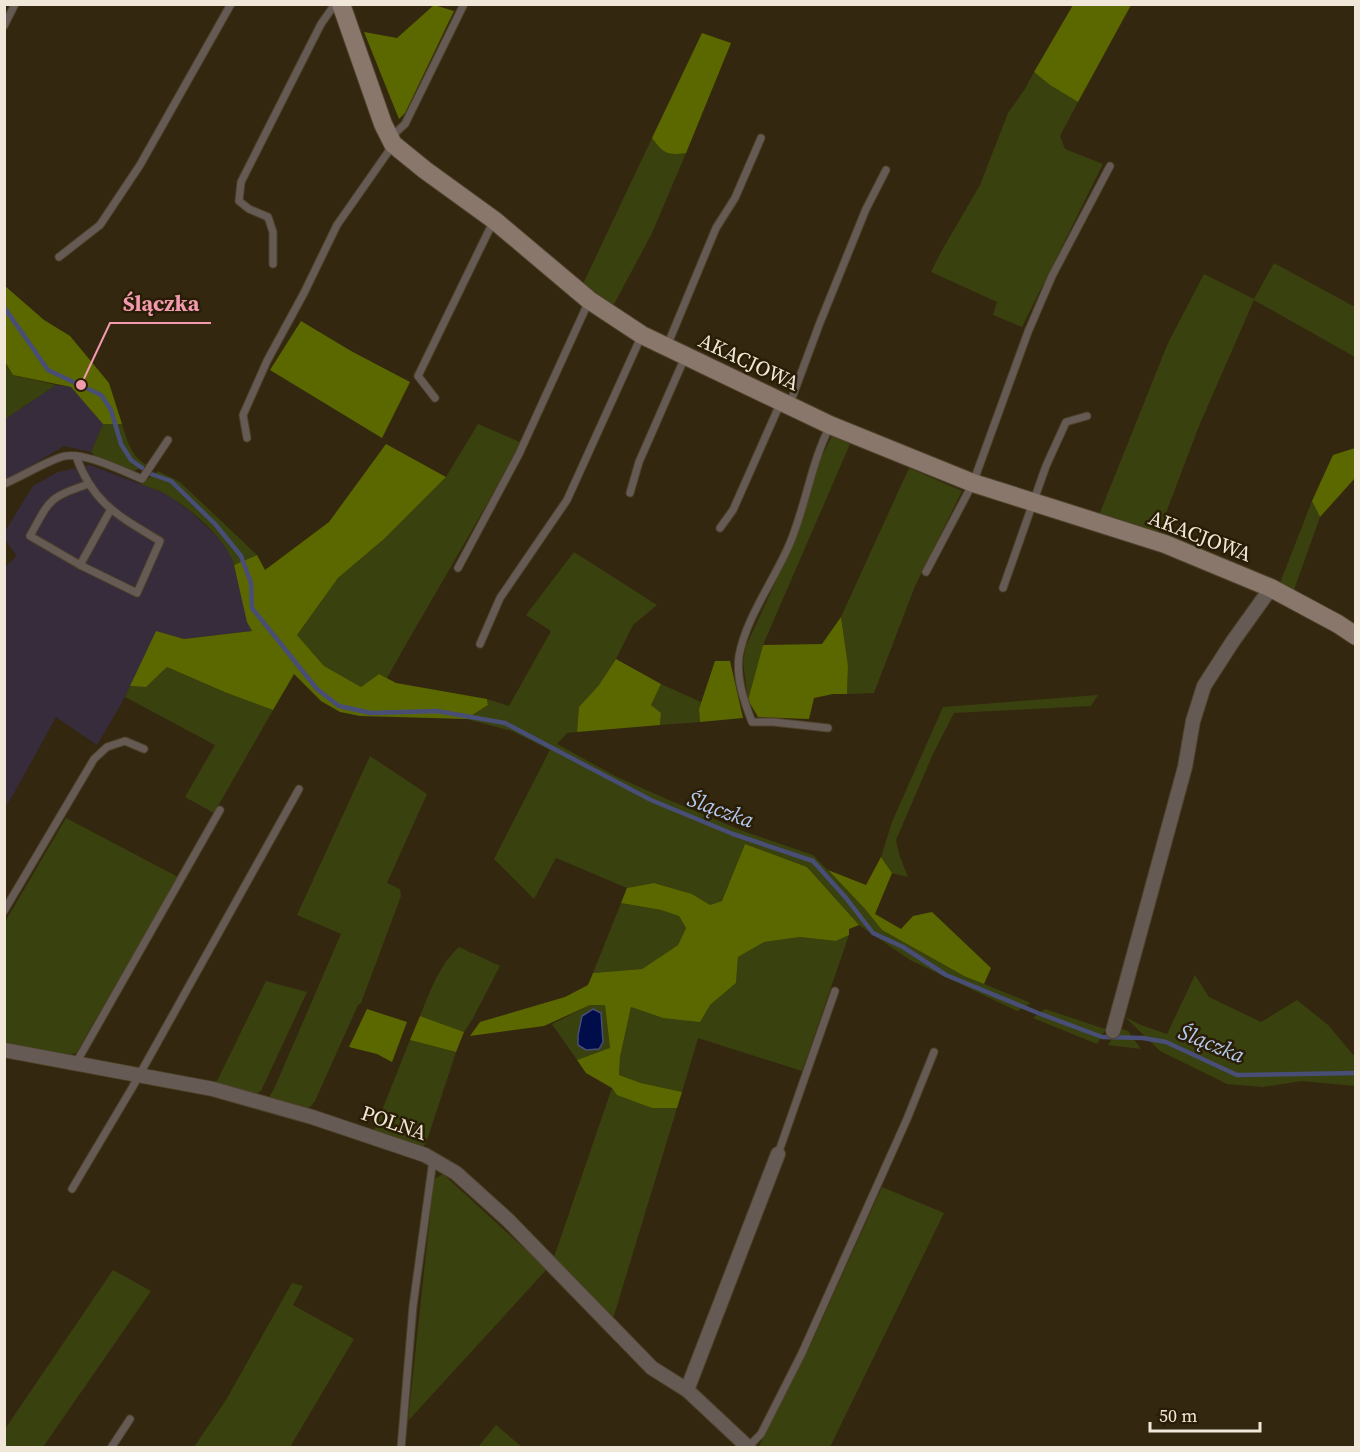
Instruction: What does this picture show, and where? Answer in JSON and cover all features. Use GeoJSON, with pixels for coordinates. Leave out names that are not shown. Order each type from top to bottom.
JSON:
{"type":"FeatureCollection","features":[{"type":"Feature","properties":{"kind":"street","name":"AKACJOWA"},"geometry":{"type":"LineString","coordinates":[[341,4],[375,103],[392,141],[425,170],[494,220],[589,300],[642,335],[830,425],[973,483],[1166,544],[1271,588],[1356,636]]}},
{"type":"Feature","properties":{"kind":"street"},"geometry":{"type":"LineString","coordinates":[[1113,1031],[1185,767],[1193,721],[1204,686],[1271,588]]}},
{"type":"Feature","properties":{"kind":"street","name":"POLNA"},"geometry":{"type":"LineString","coordinates":[[4,1050],[213,1089],[290,1111],[425,1155],[456,1173],[508,1220],[652,1368],[687,1390],[748,1447]]}},
{"type":"Feature","properties":{"kind":"street"},"geometry":{"type":"LineString","coordinates":[[687,1390],[778,1154]]}},
{"type":"Feature","properties":{"kind":"lane"},"geometry":{"type":"LineString","coordinates":[[4,26],[15,4]]}},
{"type":"Feature","properties":{"kind":"lane"},"geometry":{"type":"LineString","coordinates":[[59,257],[100,225],[146,155],[231,4]]}},
{"type":"Feature","properties":{"kind":"lane"},"geometry":{"type":"LineString","coordinates":[[273,264],[273,232],[268,217],[249,209],[239,201],[241,182],[321,24],[335,4]]}},
{"type":"Feature","properties":{"kind":"lane"},"geometry":{"type":"LineString","coordinates":[[248,438],[243,415],[267,361],[304,294],[337,225],[405,124],[464,4]]}},
{"type":"Feature","properties":{"kind":"lane"},"geometry":{"type":"LineString","coordinates":[[666,348],[716,228],[735,198],[761,138]]}},
{"type":"Feature","properties":{"kind":"lane"},"geometry":{"type":"LineString","coordinates":[[927,572],[973,483],[1052,276],[1110,166]]}},
{"type":"Feature","properties":{"kind":"lane"},"geometry":{"type":"LineString","coordinates":[[720,528],[733,510],[785,404],[866,209],[886,170]]}},
{"type":"Feature","properties":{"kind":"lane"},"geometry":{"type":"LineString","coordinates":[[435,398],[418,376],[494,220]]}},
{"type":"Feature","properties":{"kind":"lane"},"geometry":{"type":"LineString","coordinates":[[458,568],[519,454],[589,300]]}},
{"type":"Feature","properties":{"kind":"lane"},"geometry":{"type":"LineString","coordinates":[[480,644],[500,598],[567,500],[642,335]]}},
{"type":"Feature","properties":{"kind":"lane"},"geometry":{"type":"LineString","coordinates":[[630,493],[639,462],[685,357]]}},
{"type":"Feature","properties":{"kind":"lane"},"geometry":{"type":"LineString","coordinates":[[1002,588],[1046,466],[1066,422],[1087,416]]}},
{"type":"Feature","properties":{"kind":"lane"},"geometry":{"type":"LineString","coordinates":[[828,728],[752,722],[741,694],[739,656],[750,622],[775,577],[791,540],[820,445],[830,425]]}},
{"type":"Feature","properties":{"kind":"lane"},"geometry":{"type":"LineString","coordinates":[[4,484],[63,456],[96,460],[142,479],[168,440]]}},
{"type":"Feature","properties":{"kind":"lane"},"geometry":{"type":"LineString","coordinates":[[76,456],[83,475],[98,498],[160,541],[137,593],[30,536],[49,502],[62,492],[88,484]]}},
{"type":"Feature","properties":{"kind":"lane"},"geometry":{"type":"LineString","coordinates":[[81,565],[111,509]]}},
{"type":"Feature","properties":{"kind":"lane"},"geometry":{"type":"LineString","coordinates":[[4,911],[94,759],[108,747],[125,741],[144,749]]}},
{"type":"Feature","properties":{"kind":"lane"},"geometry":{"type":"LineString","coordinates":[[72,1190],[299,789]]}},
{"type":"Feature","properties":{"kind":"lane"},"geometry":{"type":"LineString","coordinates":[[76,1063],[220,810]]}},
{"type":"Feature","properties":{"kind":"lane"},"geometry":{"type":"LineString","coordinates":[[778,1154],[835,991]]}},
{"type":"Feature","properties":{"kind":"lane"},"geometry":{"type":"LineString","coordinates":[[748,1447],[760,1434],[802,1353],[934,1052]]}},
{"type":"Feature","properties":{"kind":"lane"},"geometry":{"type":"LineString","coordinates":[[401,1448],[413,1306],[433,1160]]}},
{"type":"Feature","properties":{"kind":"lane"},"geometry":{"type":"LineString","coordinates":[[111,1448],[130,1419]]}},
{"type":"Feature","properties":{"kind":"shaded area"},"geometry":{"type":"Polygon","coordinates":[[[56,385],[71,387],[103,424],[91,452],[64,446],[5,479],[5,419],[56,385]]]}},
{"type":"Feature","properties":{"kind":"shaded area"},"geometry":{"type":"Polygon","coordinates":[[[90,465],[167,494],[222,541],[231,556],[253,631],[184,639],[156,631],[125,697],[97,745],[56,717],[5,807],[5,567],[17,556],[5,540],[4,533],[33,486],[58,472],[90,465]]]}},
{"type":"Feature","properties":{"kind":"shaded area"},"geometry":{"type":"Polygon","coordinates":[[[593,1009],[601,1013],[603,1042],[599,1049],[586,1050],[578,1045],[578,1035],[582,1016],[593,1009]]]}},
{"type":"Feature","properties":{"kind":"green space"},"geometry":{"type":"Polygon","coordinates":[[[434,5],[454,11],[405,113],[399,119],[364,32],[397,38],[434,5]]]}},
{"type":"Feature","properties":{"kind":"green space"},"geometry":{"type":"Polygon","coordinates":[[[1073,5],[1131,5],[1078,102],[1034,72],[1073,5]]]}},
{"type":"Feature","properties":{"kind":"green space"},"geometry":{"type":"Polygon","coordinates":[[[702,33],[731,43],[686,153],[670,154],[659,147],[652,138],[702,33]]]}},
{"type":"Feature","properties":{"kind":"green space"},"geometry":{"type":"Polygon","coordinates":[[[1034,72],[1078,102],[1060,136],[1065,149],[1103,164],[1022,327],[993,315],[997,302],[931,272],[980,185],[1008,113],[1034,72]]]}},
{"type":"Feature","properties":{"kind":"green space"},"geometry":{"type":"Polygon","coordinates":[[[652,138],[666,152],[686,153],[652,233],[613,306],[583,284],[652,138]]]}},
{"type":"Feature","properties":{"kind":"green space"},"geometry":{"type":"Polygon","coordinates":[[[1274,263],[1355,307],[1355,357],[1254,300],[1199,426],[1158,534],[1099,515],[1168,343],[1204,274],[1254,299],[1274,263]]]}},
{"type":"Feature","properties":{"kind":"green space"},"geometry":{"type":"Polygon","coordinates":[[[5,286],[44,320],[70,336],[109,383],[122,424],[103,424],[71,387],[13,375],[5,362],[5,286]]]}},
{"type":"Feature","properties":{"kind":"green space"},"geometry":{"type":"Polygon","coordinates":[[[301,321],[410,382],[382,438],[270,370],[301,321]]]}},
{"type":"Feature","properties":{"kind":"green space"},"geometry":{"type":"Polygon","coordinates":[[[4,362],[13,375],[56,385],[5,419],[4,362]]]}},
{"type":"Feature","properties":{"kind":"green space"},"geometry":{"type":"Polygon","coordinates":[[[103,424],[122,424],[133,453],[147,465],[134,471],[95,456],[91,452],[103,424]]]}},
{"type":"Feature","properties":{"kind":"green space"},"geometry":{"type":"Polygon","coordinates":[[[478,424],[520,442],[472,531],[387,678],[379,674],[361,687],[324,666],[297,635],[338,578],[384,539],[446,477],[478,424]]]}},
{"type":"Feature","properties":{"kind":"green space"},"geometry":{"type":"Polygon","coordinates":[[[832,436],[850,444],[763,645],[748,700],[743,662],[746,646],[794,542],[817,466],[832,436]]]}},
{"type":"Feature","properties":{"kind":"green space"},"geometry":{"type":"Polygon","coordinates":[[[386,444],[446,477],[384,539],[338,578],[297,635],[324,666],[361,687],[379,674],[396,683],[487,699],[488,705],[466,719],[360,716],[340,712],[321,701],[294,674],[273,710],[167,667],[146,687],[130,686],[156,631],[184,639],[252,631],[247,622],[234,565],[257,555],[265,570],[329,522],[386,444]]]}},
{"type":"Feature","properties":{"kind":"green space"},"geometry":{"type":"Polygon","coordinates":[[[1355,448],[1355,478],[1320,517],[1312,501],[1333,455],[1355,448]]]}},
{"type":"Feature","properties":{"kind":"green space"},"geometry":{"type":"Polygon","coordinates":[[[909,468],[962,491],[915,586],[874,693],[847,694],[848,666],[841,617],[909,468]]]}},
{"type":"Feature","properties":{"kind":"green space"},"geometry":{"type":"Polygon","coordinates":[[[158,471],[180,482],[257,555],[234,565],[224,545],[197,516],[164,493],[141,484],[158,471]]]}},
{"type":"Feature","properties":{"kind":"green space"},"geometry":{"type":"Polygon","coordinates":[[[1312,501],[1320,517],[1294,590],[1280,583],[1312,501]]]}},
{"type":"Feature","properties":{"kind":"green space"},"geometry":{"type":"Polygon","coordinates":[[[574,552],[657,605],[633,625],[616,659],[599,685],[579,707],[577,732],[567,733],[557,744],[617,777],[662,797],[740,830],[813,855],[882,930],[964,976],[1031,1003],[1017,1011],[910,960],[859,925],[807,867],[745,844],[722,901],[710,905],[692,894],[654,883],[627,888],[556,858],[534,899],[494,859],[550,750],[512,731],[466,719],[488,705],[487,699],[509,706],[551,631],[526,615],[574,552]]]}},
{"type":"Feature","properties":{"kind":"green space"},"geometry":{"type":"Polygon","coordinates":[[[841,617],[848,666],[847,694],[814,698],[809,719],[758,717],[748,700],[763,645],[822,644],[841,617]]]}},
{"type":"Feature","properties":{"kind":"green space"},"geometry":{"type":"Polygon","coordinates":[[[616,659],[661,684],[651,705],[661,713],[660,725],[577,732],[579,707],[599,685],[616,659]]]}},
{"type":"Feature","properties":{"kind":"green space"},"geometry":{"type":"Polygon","coordinates":[[[715,661],[730,661],[743,718],[700,722],[699,709],[715,661]]]}},
{"type":"Feature","properties":{"kind":"green space"},"geometry":{"type":"Polygon","coordinates":[[[167,667],[273,710],[214,813],[185,797],[215,745],[125,697],[130,686],[146,687],[167,667]]]}},
{"type":"Feature","properties":{"kind":"green space"},"geometry":{"type":"Polygon","coordinates":[[[661,684],[701,702],[700,722],[660,725],[661,713],[651,705],[661,684]]]}},
{"type":"Feature","properties":{"kind":"green space"},"geometry":{"type":"Polygon","coordinates":[[[1098,695],[1091,706],[954,713],[933,754],[896,840],[908,877],[892,873],[881,857],[892,822],[943,707],[1098,695]]]}},
{"type":"Feature","properties":{"kind":"green space"},"geometry":{"type":"Polygon","coordinates":[[[370,756],[427,794],[387,883],[400,889],[401,896],[361,1003],[358,1005],[315,1101],[310,1107],[302,1110],[268,1099],[341,934],[297,915],[370,756]]]}},
{"type":"Feature","properties":{"kind":"green space"},"geometry":{"type":"Polygon","coordinates":[[[66,818],[178,877],[76,1053],[65,1056],[5,1044],[5,922],[66,818]]]}},
{"type":"Feature","properties":{"kind":"green space"},"geometry":{"type":"Polygon","coordinates":[[[745,844],[807,867],[859,925],[849,929],[849,935],[836,941],[800,937],[764,942],[738,957],[736,983],[710,1005],[700,1022],[663,1018],[631,1007],[620,1057],[619,1075],[641,1083],[682,1092],[677,1108],[652,1108],[617,1095],[612,1088],[586,1073],[577,1060],[610,1048],[605,1005],[590,1005],[544,1026],[470,1036],[480,1022],[565,997],[588,985],[593,973],[642,969],[678,945],[686,928],[679,916],[661,910],[621,903],[627,888],[654,883],[692,894],[710,905],[722,901],[745,844]]]}},
{"type":"Feature","properties":{"kind":"green space"},"geometry":{"type":"Polygon","coordinates":[[[881,857],[892,873],[875,914],[901,929],[913,916],[932,912],[991,968],[984,984],[964,976],[882,930],[828,870],[866,885],[881,857]]]}},
{"type":"Feature","properties":{"kind":"green space"},"geometry":{"type":"Polygon","coordinates":[[[621,903],[661,910],[679,916],[686,928],[678,945],[642,969],[593,973],[621,903]]]}},
{"type":"Feature","properties":{"kind":"green space"},"geometry":{"type":"Polygon","coordinates":[[[849,935],[802,1071],[698,1038],[682,1092],[641,1083],[619,1075],[620,1057],[631,1007],[663,1018],[710,1005],[736,983],[738,957],[763,942],[800,937],[836,941],[849,935]]]}},
{"type":"Feature","properties":{"kind":"green space"},"geometry":{"type":"Polygon","coordinates":[[[459,947],[500,966],[464,1032],[420,1016],[441,970],[459,947]]]}},
{"type":"Feature","properties":{"kind":"green space"},"geometry":{"type":"Polygon","coordinates":[[[1195,975],[1209,997],[1261,1022],[1297,1000],[1328,1025],[1355,1057],[1355,1086],[1302,1081],[1263,1087],[1227,1084],[1160,1051],[1125,1017],[1167,1034],[1195,975]]]}},
{"type":"Feature","properties":{"kind":"green space"},"geometry":{"type":"Polygon","coordinates":[[[266,981],[307,992],[261,1091],[253,1095],[216,1083],[266,981]]]}},
{"type":"Feature","properties":{"kind":"green space"},"geometry":{"type":"Polygon","coordinates":[[[590,1005],[605,1005],[610,1049],[577,1060],[552,1024],[590,1005]]]}},
{"type":"Feature","properties":{"kind":"green space"},"geometry":{"type":"Polygon","coordinates":[[[367,1009],[407,1022],[392,1062],[377,1054],[349,1047],[367,1009]]]}},
{"type":"Feature","properties":{"kind":"green space"},"geometry":{"type":"Polygon","coordinates":[[[1045,1009],[1106,1029],[1097,1044],[1033,1018],[1045,1009]]]}},
{"type":"Feature","properties":{"kind":"green space"},"geometry":{"type":"Polygon","coordinates":[[[420,1016],[464,1032],[456,1052],[410,1040],[420,1016]]]}},
{"type":"Feature","properties":{"kind":"green space"},"geometry":{"type":"Polygon","coordinates":[[[1117,1027],[1128,1031],[1141,1049],[1108,1045],[1117,1027]]]}},
{"type":"Feature","properties":{"kind":"green space"},"geometry":{"type":"Polygon","coordinates":[[[410,1040],[456,1052],[427,1140],[424,1146],[417,1149],[373,1133],[410,1040]]]}},
{"type":"Feature","properties":{"kind":"green space"},"geometry":{"type":"Polygon","coordinates":[[[612,1088],[652,1108],[677,1108],[612,1322],[553,1260],[612,1088]]]}},
{"type":"Feature","properties":{"kind":"green space"},"geometry":{"type":"Polygon","coordinates":[[[443,1174],[547,1269],[408,1421],[434,1179],[443,1174]]]}},
{"type":"Feature","properties":{"kind":"green space"},"geometry":{"type":"Polygon","coordinates":[[[882,1187],[944,1213],[830,1447],[761,1447],[759,1446],[812,1342],[882,1187]]]}},
{"type":"Feature","properties":{"kind":"green space"},"geometry":{"type":"Polygon","coordinates":[[[113,1270],[151,1291],[43,1447],[5,1447],[5,1429],[113,1270]]]}},
{"type":"Feature","properties":{"kind":"green space"},"geometry":{"type":"Polygon","coordinates":[[[292,1283],[303,1286],[293,1305],[354,1339],[290,1447],[194,1447],[226,1400],[292,1283]]]}},
{"type":"Feature","properties":{"kind":"green space"},"geometry":{"type":"Polygon","coordinates":[[[496,1425],[522,1447],[478,1447],[496,1425]]]}},
{"type":"Feature","properties":{"kind":"waterway","name":"Ślączka"},"geometry":{"type":"LineString","coordinates":[[4,307],[48,370],[101,395],[111,410],[121,444],[131,460],[145,470]]}},
{"type":"Feature","properties":{"kind":"waterway","name":"Ślączka"},"geometry":{"type":"LineString","coordinates":[[151,474],[171,481],[215,524],[241,556],[251,583],[252,608],[317,689],[339,706],[371,713],[437,711],[505,723],[651,800],[733,834],[813,861],[873,933],[903,947],[946,975],[1102,1037],[1143,1038],[1166,1042],[1237,1075],[1356,1073]]}},
{"type":"Feature","properties":{"kind":"place","name":"Ślączka"},"geometry":{"type":"Point","coordinates":[81,385]}}]}
